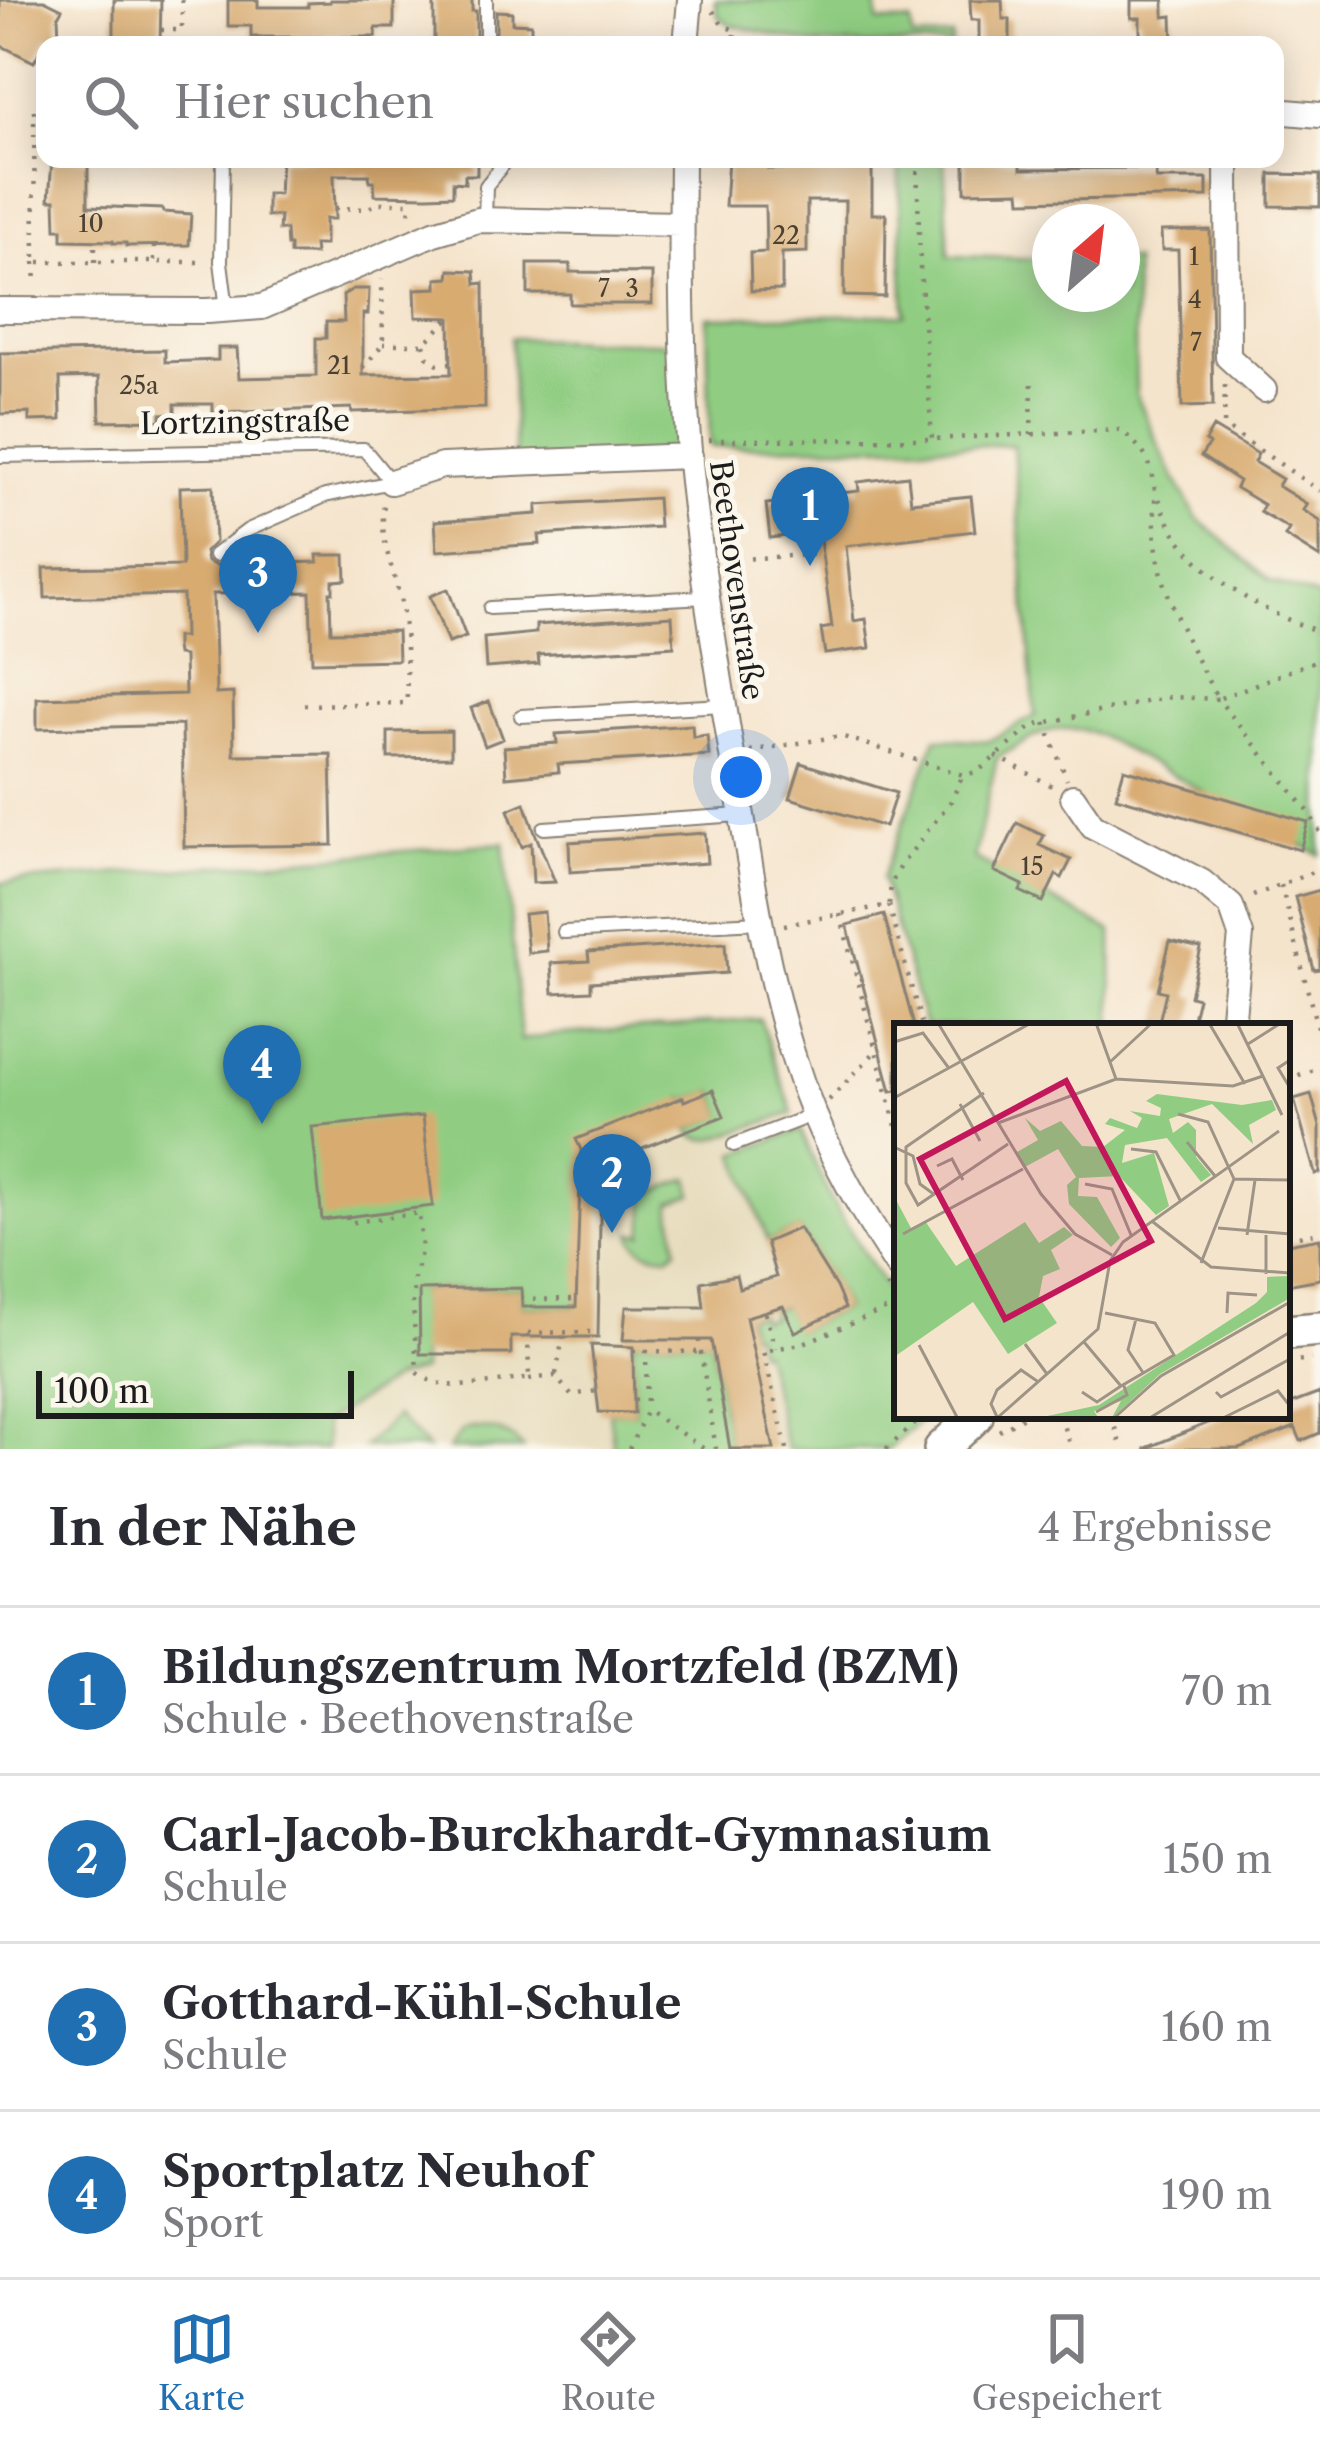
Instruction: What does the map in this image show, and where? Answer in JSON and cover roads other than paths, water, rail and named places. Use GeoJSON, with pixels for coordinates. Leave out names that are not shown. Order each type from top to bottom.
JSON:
{"type":"FeatureCollection","features":[{"type":"Feature","properties":{"kind":"main road"},"geometry":{"type":"LineString","coordinates":[[1290,1332],[1320,1329]]}},
{"type":"Feature","properties":{"kind":"main road"},"geometry":{"type":"LineString","coordinates":[[941,1449],[986,1425]]}},
{"type":"Feature","properties":{"kind":"street"},"geometry":{"type":"LineString","coordinates":[[694,36],[701,2]]}},
{"type":"Feature","properties":{"kind":"street"},"geometry":{"type":"LineString","coordinates":[[1284,112],[1320,115]]}},
{"type":"Feature","properties":{"kind":"street","name":"Beethovenstraße"},"geometry":{"type":"LineString","coordinates":[[682,168],[681,224],[704,445],[708,597],[759,922],[795,1062],[815,1114],[861,1210],[894,1260]]}},
{"type":"Feature","properties":{"kind":"street"},"geometry":{"type":"LineString","coordinates":[[1227,168],[1228,357],[1264,390]]}},
{"type":"Feature","properties":{"kind":"street"},"geometry":{"type":"LineString","coordinates":[[0,310],[262,307],[434,233],[485,220],[681,224]]}},
{"type":"Feature","properties":{"kind":"street"},"geometry":{"type":"LineString","coordinates":[[392,482],[442,466],[704,445]]}},
{"type":"Feature","properties":{"kind":"street"},"geometry":{"type":"LineString","coordinates":[[1073,796],[1094,826],[1202,882],[1231,905],[1241,935],[1232,1023]]}},
{"type":"Feature","properties":{"kind":"lane"},"geometry":{"type":"LineString","coordinates":[[486,0],[486,36]]}},
{"type":"Feature","properties":{"kind":"lane"},"geometry":{"type":"LineString","coordinates":[[223,168],[221,262],[227,309]]}},
{"type":"Feature","properties":{"kind":"lane"},"geometry":{"type":"LineString","coordinates":[[485,220],[486,186],[500,168]]}},
{"type":"Feature","properties":{"kind":"lane","name":"Lortzingstraße"},"geometry":{"type":"LineString","coordinates":[[0,456],[364,448],[392,482]]}},
{"type":"Feature","properties":{"kind":"lane"},"geometry":{"type":"LineString","coordinates":[[215,555],[248,530],[325,496],[392,482]]}},
{"type":"Feature","properties":{"kind":"lane"},"geometry":{"type":"LineString","coordinates":[[490,608],[708,597]]}},
{"type":"Feature","properties":{"kind":"lane"},"geometry":{"type":"LineString","coordinates":[[521,716],[724,705]]}},
{"type":"Feature","properties":{"kind":"lane"},"geometry":{"type":"LineString","coordinates":[[544,828],[741,815]]}},
{"type":"Feature","properties":{"kind":"lane"},"geometry":{"type":"LineString","coordinates":[[564,932],[759,922]]}},
{"type":"Feature","properties":{"kind":"lane"},"geometry":{"type":"LineString","coordinates":[[734,1145],[815,1114]]}},
{"type":"Feature","properties":{"kind":"place","name":"Bildungszentrum Mortzfeld (BZM)"},"geometry":{"type":"Point","coordinates":[810,566]}},
{"type":"Feature","properties":{"kind":"place","name":"Gotthard-Kühl-Schule"},"geometry":{"type":"Point","coordinates":[258,633]}},
{"type":"Feature","properties":{"kind":"place","name":"Sportplatz Neuhof"},"geometry":{"type":"Point","coordinates":[262,1124]}},
{"type":"Feature","properties":{"kind":"place","name":"Carl-Jacob-Burckhardt-Gymnasium"},"geometry":{"type":"Point","coordinates":[612,1233]}}]}
